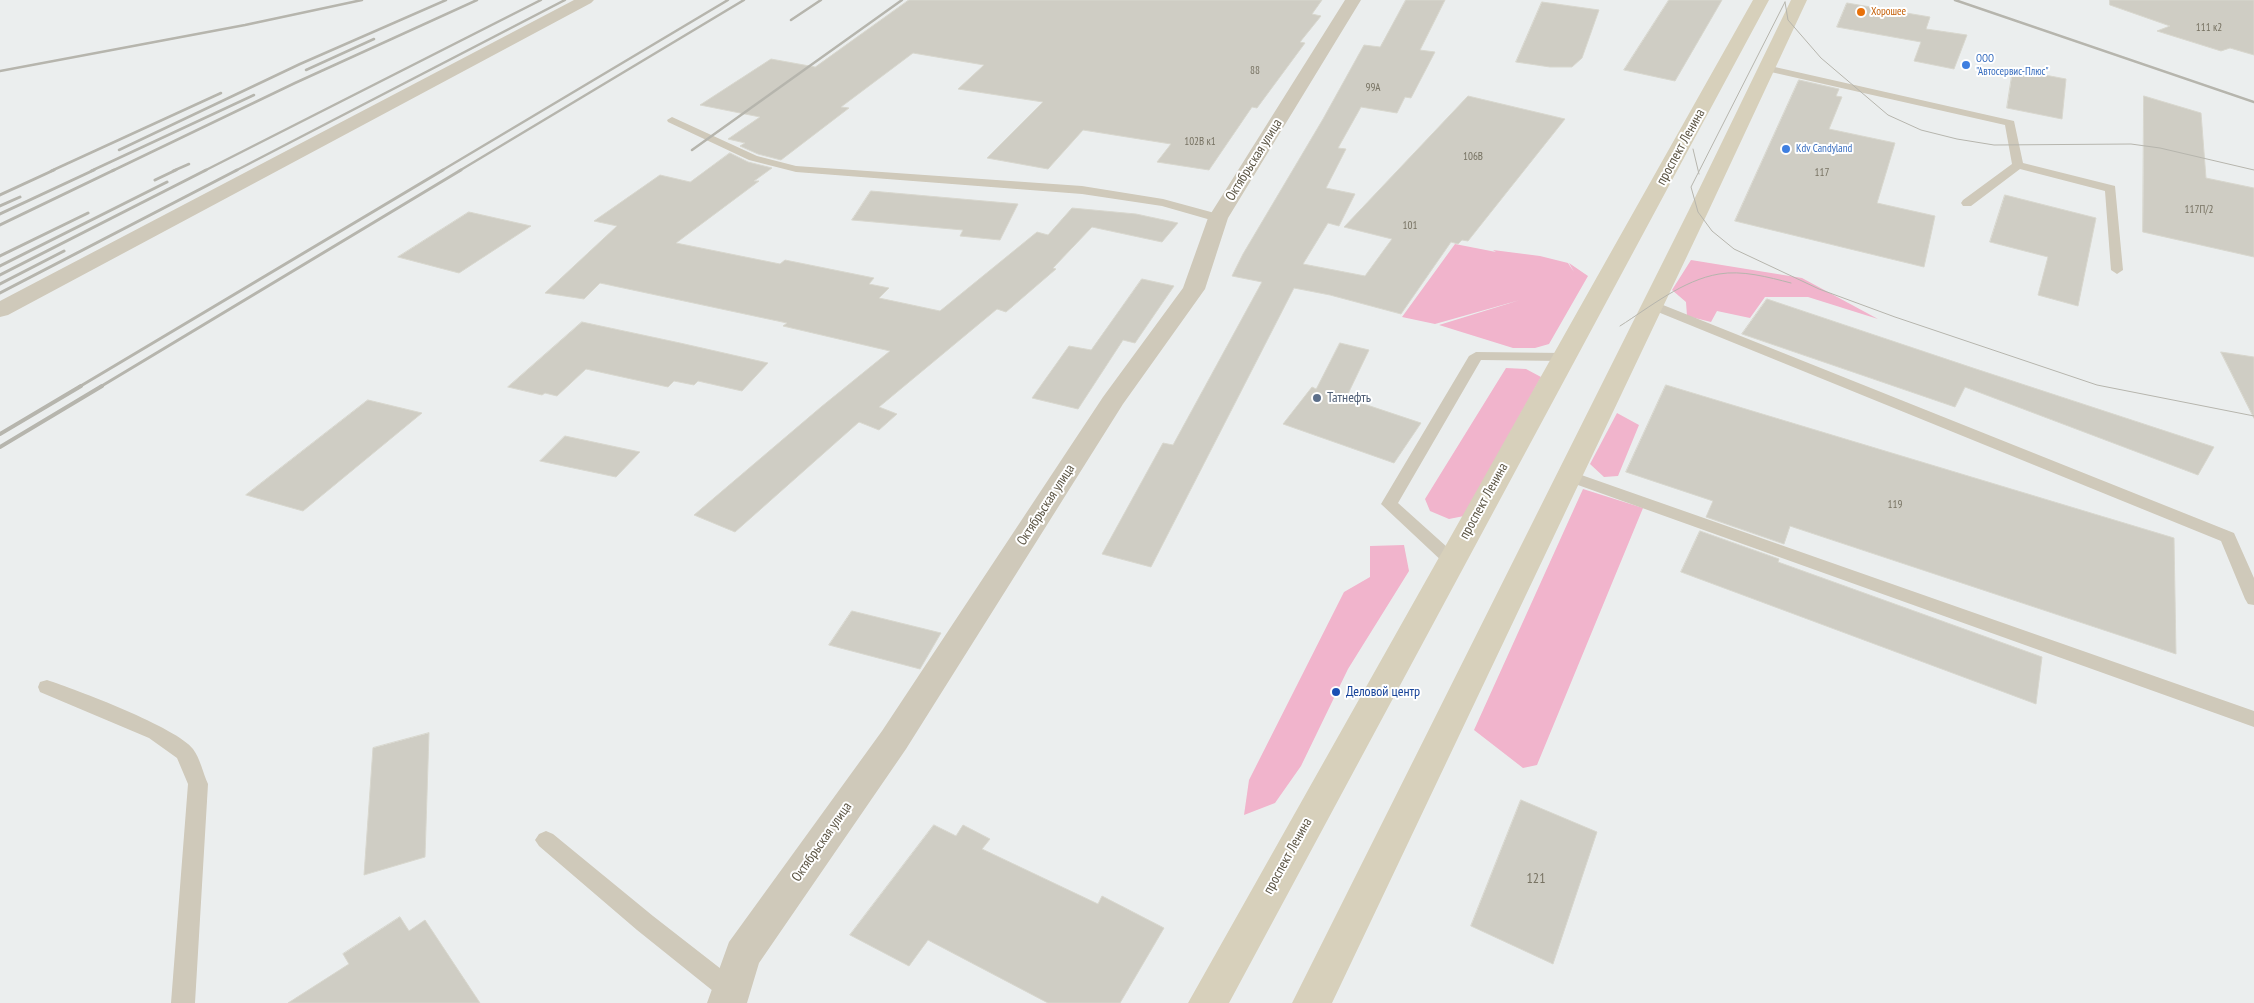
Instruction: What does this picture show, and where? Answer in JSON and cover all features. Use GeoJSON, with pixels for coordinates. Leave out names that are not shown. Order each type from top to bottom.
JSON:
{"type":"FeatureCollection","features":[{"type":"Feature","properties":{"kind":"main road","name":"проспект Ленина"},"geometry":{"type":"LineString","coordinates":[[1208,1003],[1762,0]]}},
{"type":"Feature","properties":{"kind":"main road"},"geometry":{"type":"LineString","coordinates":[[1312,1003],[1570,476],[1799,0]]}},
{"type":"Feature","properties":{"kind":"street"},"geometry":{"type":"LineString","coordinates":[[0,310],[586,0]]}},
{"type":"Feature","properties":{"kind":"street","name":"Октябрьская улица"},"geometry":{"type":"LineString","coordinates":[[729,997],[743,955],[894,740],[1112,402],[1194,290],[1218,218],[1353,0]]}},
{"type":"Feature","properties":{"kind":"lane"},"geometry":{"type":"LineString","coordinates":[[1766,68],[2010,123],[2018,165]]}},
{"type":"Feature","properties":{"kind":"lane"},"geometry":{"type":"LineString","coordinates":[[672,120],[753,158],[796,169],[1082,190],[1163,203],[1218,218]]}},
{"type":"Feature","properties":{"kind":"lane"},"geometry":{"type":"LineString","coordinates":[[1967,203],[2018,165]]}},
{"type":"Feature","properties":{"kind":"lane"},"geometry":{"type":"LineString","coordinates":[[2018,165],[2111,189],[2117,270]]}},
{"type":"Feature","properties":{"kind":"lane"},"geometry":{"type":"LineString","coordinates":[[1653,305],[2228,537],[2254,599]]}},
{"type":"Feature","properties":{"kind":"lane"},"geometry":{"type":"LineString","coordinates":[[1451,560],[1388,504],[1476,356],[1564,357]]}},
{"type":"Feature","properties":{"kind":"lane"},"geometry":{"type":"LineString","coordinates":[[1570,476],[2254,719]]}},
{"type":"Feature","properties":{"kind":"lane"},"geometry":{"type":"LineString","coordinates":[[46,686],[156,732],[185,753],[198,784],[183,1003]]}},
{"type":"Feature","properties":{"kind":"lane"},"geometry":{"type":"LineString","coordinates":[[546,840],[729,997]]}},
{"type":"Feature","properties":{"kind":"shaded area"},"geometry":{"type":"Polygon","coordinates":[[[1455,244],[1496,252],[1493,250],[1540,256],[1568,263],[1574,272],[1569,263],[1588,276],[1549,344],[1535,348],[1513,348],[1439,325],[1520,300],[1435,324],[1402,317],[1455,244]]]}},
{"type":"Feature","properties":{"kind":"shaded area"},"geometry":{"type":"Polygon","coordinates":[[[1691,260],[1802,278],[1878,319],[1808,297],[1765,297],[1750,318],[1717,311],[1711,322],[1687,316],[1686,302],[1672,290],[1691,260]]]}},
{"type":"Feature","properties":{"kind":"shaded area"},"geometry":{"type":"Polygon","coordinates":[[[1506,368],[1526,369],[1541,377],[1464,516],[1449,519],[1430,511],[1425,499],[1506,368]]]}},
{"type":"Feature","properties":{"kind":"shaded area"},"geometry":{"type":"Polygon","coordinates":[[[1617,413],[1639,425],[1618,476],[1604,477],[1590,464],[1617,413]]]}},
{"type":"Feature","properties":{"kind":"shaded area"},"geometry":{"type":"Polygon","coordinates":[[[1583,489],[1643,508],[1537,765],[1523,768],[1474,730],[1583,489]]]}},
{"type":"Feature","properties":{"kind":"shaded area"},"geometry":{"type":"Polygon","coordinates":[[[1404,545],[1409,571],[1348,669],[1301,766],[1275,803],[1244,815],[1249,780],[1344,592],[1370,577],[1370,546],[1404,545]]]}},
{"type":"Feature","properties":{"kind":"building"},"geometry":{"type":"Polygon","coordinates":[[[909,0],[1322,0],[1312,14],[1321,16],[1300,42],[1305,43],[1257,108],[1252,107],[1209,170],[1157,162],[1171,144],[1083,130],[1048,169],[987,158],[1043,102],[958,89],[984,65],[913,53],[841,107],[849,108],[781,160],[758,154],[740,146],[745,143],[728,139],[760,117],[700,105],[771,59],[815,67],[909,0]]]}},
{"type":"Feature","properties":{"kind":"building"},"geometry":{"type":"Polygon","coordinates":[[[1406,0],[1445,0],[1420,50],[1435,52],[1411,98],[1405,97],[1397,113],[1361,107],[1338,148],[1346,149],[1326,188],[1355,194],[1339,226],[1328,223],[1303,264],[1365,276],[1392,239],[1344,227],[1468,96],[1565,119],[1468,241],[1462,240],[1458,244],[1451,242],[1401,314],[1330,295],[1294,288],[1151,567],[1102,554],[1163,443],[1173,445],[1262,282],[1232,276],[1243,254],[1323,119],[1364,45],[1380,47],[1406,0]]]}},
{"type":"Feature","properties":{"kind":"building"},"geometry":{"type":"Polygon","coordinates":[[[1669,0],[1722,0],[1675,81],[1624,70],[1669,0]]]}},
{"type":"Feature","properties":{"kind":"building"},"geometry":{"type":"Polygon","coordinates":[[[2110,0],[2254,0],[2254,55],[2230,48],[2221,51],[2157,31],[2170,26],[2110,5],[2110,0]]]}},
{"type":"Feature","properties":{"kind":"building"},"geometry":{"type":"Polygon","coordinates":[[[1542,2],[1599,10],[1582,58],[1572,67],[1550,67],[1516,62],[1542,2]]]}},
{"type":"Feature","properties":{"kind":"building"},"geometry":{"type":"Polygon","coordinates":[[[1847,3],[1930,17],[1926,29],[1967,35],[1954,69],[1914,61],[1921,42],[1837,27],[1847,3]]]}},
{"type":"Feature","properties":{"kind":"building"},"geometry":{"type":"Polygon","coordinates":[[[2013,69],[2066,79],[2062,119],[2007,108],[2013,69]]]}},
{"type":"Feature","properties":{"kind":"building"},"geometry":{"type":"Polygon","coordinates":[[[1799,80],[1839,89],[1836,96],[1842,97],[1829,129],[1895,143],[1877,203],[1935,216],[1924,267],[1735,221],[1799,80]]]}},
{"type":"Feature","properties":{"kind":"building"},"geometry":{"type":"Polygon","coordinates":[[[2144,96],[2201,113],[2206,178],[2254,188],[2254,257],[2143,232],[2144,96]]]}},
{"type":"Feature","properties":{"kind":"building"},"geometry":{"type":"Polygon","coordinates":[[[730,153],[748,162],[772,168],[754,181],[759,181],[676,243],[780,264],[785,260],[874,278],[869,284],[889,288],[879,298],[940,311],[1037,232],[1048,235],[1072,208],[1136,214],[1178,223],[1162,242],[1092,227],[1053,268],[1056,269],[1006,312],[997,309],[879,407],[897,414],[879,430],[859,422],[735,532],[694,515],[890,351],[783,326],[787,323],[600,283],[584,299],[545,293],[617,226],[594,221],[660,175],[690,182],[730,153]]]}},
{"type":"Feature","properties":{"kind":"building"},"geometry":{"type":"Polygon","coordinates":[[[871,191],[1018,204],[1000,240],[960,236],[963,230],[852,220],[871,191]]]}},
{"type":"Feature","properties":{"kind":"building"},"geometry":{"type":"Polygon","coordinates":[[[2005,195],[2096,218],[2078,306],[2038,295],[2048,257],[1990,242],[2005,195]]]}},
{"type":"Feature","properties":{"kind":"building"},"geometry":{"type":"Polygon","coordinates":[[[469,212],[531,226],[459,273],[398,257],[469,212]]]}},
{"type":"Feature","properties":{"kind":"building"},"geometry":{"type":"Polygon","coordinates":[[[1142,279],[1174,286],[1135,343],[1123,340],[1078,409],[1032,398],[1069,346],[1091,350],[1142,279]]]}},
{"type":"Feature","properties":{"kind":"building"},"geometry":{"type":"Polygon","coordinates":[[[1767,299],[2214,447],[2198,475],[1965,387],[1955,407],[1742,334],[1767,299]]]}},
{"type":"Feature","properties":{"kind":"building"},"geometry":{"type":"Polygon","coordinates":[[[582,322],[768,363],[742,391],[698,381],[694,385],[674,381],[668,387],[586,369],[557,396],[545,393],[542,395],[508,387],[582,322]]]}},
{"type":"Feature","properties":{"kind":"building"},"geometry":{"type":"Polygon","coordinates":[[[1340,343],[1369,350],[1346,398],[1421,423],[1394,463],[1283,424],[1312,387],[1316,389],[1340,343]]]}},
{"type":"Feature","properties":{"kind":"building"},"geometry":{"type":"Polygon","coordinates":[[[2221,352],[2254,357],[2254,418],[2221,352]]]}},
{"type":"Feature","properties":{"kind":"building"},"geometry":{"type":"Polygon","coordinates":[[[1666,385],[2174,538],[2176,654],[1790,526],[1784,544],[1706,517],[1713,501],[1626,472],[1666,385]]]}},
{"type":"Feature","properties":{"kind":"building"},"geometry":{"type":"Polygon","coordinates":[[[368,400],[422,413],[303,511],[246,495],[368,400]]]}},
{"type":"Feature","properties":{"kind":"building"},"geometry":{"type":"Polygon","coordinates":[[[565,436],[640,452],[616,477],[540,461],[565,436]]]}},
{"type":"Feature","properties":{"kind":"building"},"geometry":{"type":"Polygon","coordinates":[[[1700,531],[1779,559],[1778,562],[2042,657],[2036,704],[1681,572],[1700,531]]]}},
{"type":"Feature","properties":{"kind":"building"},"geometry":{"type":"Polygon","coordinates":[[[852,611],[941,633],[920,669],[829,645],[852,611]]]}},
{"type":"Feature","properties":{"kind":"building"},"geometry":{"type":"Polygon","coordinates":[[[429,733],[425,857],[364,875],[373,748],[429,733]]]}},
{"type":"Feature","properties":{"kind":"building"},"geometry":{"type":"Polygon","coordinates":[[[1521,800],[1597,832],[1553,964],[1471,926],[1521,800]]]}},
{"type":"Feature","properties":{"kind":"building"},"geometry":{"type":"Polygon","coordinates":[[[934,825],[956,836],[963,825],[990,839],[982,849],[1098,904],[1102,896],[1164,928],[1120,1003],[1048,1003],[928,940],[909,966],[850,935],[934,825]]]}},
{"type":"Feature","properties":{"kind":"building"},"geometry":{"type":"Polygon","coordinates":[[[400,917],[409,931],[425,920],[480,1003],[288,1003],[349,964],[343,954],[400,917]]]}},
{"type":"Feature","properties":{"kind":"tram line"},"geometry":{"type":"LineString","coordinates":[[1699,172],[1785,2],[1788,20],[1821,58],[1888,115],[1921,130],[1957,139],[1994,145],[2131,144],[2160,148],[2254,170]]}},
{"type":"Feature","properties":{"kind":"tram line"},"geometry":{"type":"LineString","coordinates":[[1693,149],[1699,172]]}},
{"type":"Feature","properties":{"kind":"tram line"},"geometry":{"type":"LineString","coordinates":[[1699,172],[1691,187],[1698,212],[1712,231],[1734,249],[1819,289],[1895,317],[2097,385],[2254,416]]}},
{"type":"Feature","properties":{"kind":"tram line"},"geometry":{"type":"LineString","coordinates":[[1620,326],[1667,295],[1706,277],[1737,273],[1764,276],[1791,283]]}},
{"type":"Feature","properties":{"kind":"railway"},"geometry":{"type":"LineString","coordinates":[[0,71],[245,25],[362,0]]}},
{"type":"Feature","properties":{"kind":"railway"},"geometry":{"type":"LineString","coordinates":[[119,150],[300,64],[446,0]]}},
{"type":"Feature","properties":{"kind":"railway"},"geometry":{"type":"LineString","coordinates":[[112,171],[295,83],[477,0]]}},
{"type":"Feature","properties":{"kind":"railway"},"geometry":{"type":"LineString","coordinates":[[204,171],[541,0]]}},
{"type":"Feature","properties":{"kind":"railway"},"geometry":{"type":"LineString","coordinates":[[235,171],[565,0]]}},
{"type":"Feature","properties":{"kind":"railway"},"geometry":{"type":"LineString","coordinates":[[441,171],[728,0]]}},
{"type":"Feature","properties":{"kind":"railway"},"geometry":{"type":"LineString","coordinates":[[459,171],[744,0]]}},
{"type":"Feature","properties":{"kind":"railway"},"geometry":{"type":"LineString","coordinates":[[791,20],[821,0]]}},
{"type":"Feature","properties":{"kind":"railway"},"geometry":{"type":"LineString","coordinates":[[692,150],[902,0]]}},
{"type":"Feature","properties":{"kind":"railway"},"geometry":{"type":"LineString","coordinates":[[1955,0],[2254,102]]}},
{"type":"Feature","properties":{"kind":"railway"},"geometry":{"type":"LineString","coordinates":[[306,70],[374,39]]}},
{"type":"Feature","properties":{"kind":"railway"},"geometry":{"type":"LineString","coordinates":[[51,171],[221,93]]}},
{"type":"Feature","properties":{"kind":"railway"},"geometry":{"type":"LineString","coordinates":[[91,171],[254,95]]}},
{"type":"Feature","properties":{"kind":"railway"},"geometry":{"type":"LineString","coordinates":[[173,171],[189,164]]}},
{"type":"Feature","properties":{"kind":"railway"},"geometry":{"type":"LineString","coordinates":[[0,195],[54,170]]}},
{"type":"Feature","properties":{"kind":"railway"},"geometry":{"type":"LineString","coordinates":[[0,214],[94,170]]}},
{"type":"Feature","properties":{"kind":"railway"},"geometry":{"type":"LineString","coordinates":[[0,225],[114,170]]}},
{"type":"Feature","properties":{"kind":"railway"},"geometry":{"type":"LineString","coordinates":[[155,180],[176,170]]}},
{"type":"Feature","properties":{"kind":"railway"},"geometry":{"type":"LineString","coordinates":[[0,275],[206,170]]}},
{"type":"Feature","properties":{"kind":"railway"},"geometry":{"type":"LineString","coordinates":[[0,293],[237,170]]}},
{"type":"Feature","properties":{"kind":"railway"},"geometry":{"type":"LineString","coordinates":[[79,387],[443,170]]}},
{"type":"Feature","properties":{"kind":"railway"},"geometry":{"type":"LineString","coordinates":[[100,387],[461,170]]}},
{"type":"Feature","properties":{"kind":"railway"},"geometry":{"type":"LineString","coordinates":[[0,266],[167,182]]}},
{"type":"Feature","properties":{"kind":"railway"},"geometry":{"type":"LineString","coordinates":[[0,206],[20,197]]}},
{"type":"Feature","properties":{"kind":"railway"},"geometry":{"type":"LineString","coordinates":[[0,256],[88,213]]}},
{"type":"Feature","properties":{"kind":"railway"},"geometry":{"type":"LineString","coordinates":[[0,284],[64,251]]}},
{"type":"Feature","properties":{"kind":"railway"},"geometry":{"type":"LineString","coordinates":[[0,434],[81,386]]}},
{"type":"Feature","properties":{"kind":"railway"},"geometry":{"type":"LineString","coordinates":[[0,447],[102,386]]}},
{"type":"Feature","properties":{"kind":"place","name":"Хорошее"},"geometry":{"type":"Point","coordinates":[1861,12]}},
{"type":"Feature","properties":{"kind":"place","name":"ООО \"Автосервис-Плюс\""},"geometry":{"type":"Point","coordinates":[1966,65]}},
{"type":"Feature","properties":{"kind":"place","name":"Kdv Candyland"},"geometry":{"type":"Point","coordinates":[1786,149]}},
{"type":"Feature","properties":{"kind":"place","name":"Татнефть"},"geometry":{"type":"Point","coordinates":[1317,398]}},
{"type":"Feature","properties":{"kind":"place","name":"Деловой центр"},"geometry":{"type":"Point","coordinates":[1336,692]}}]}
